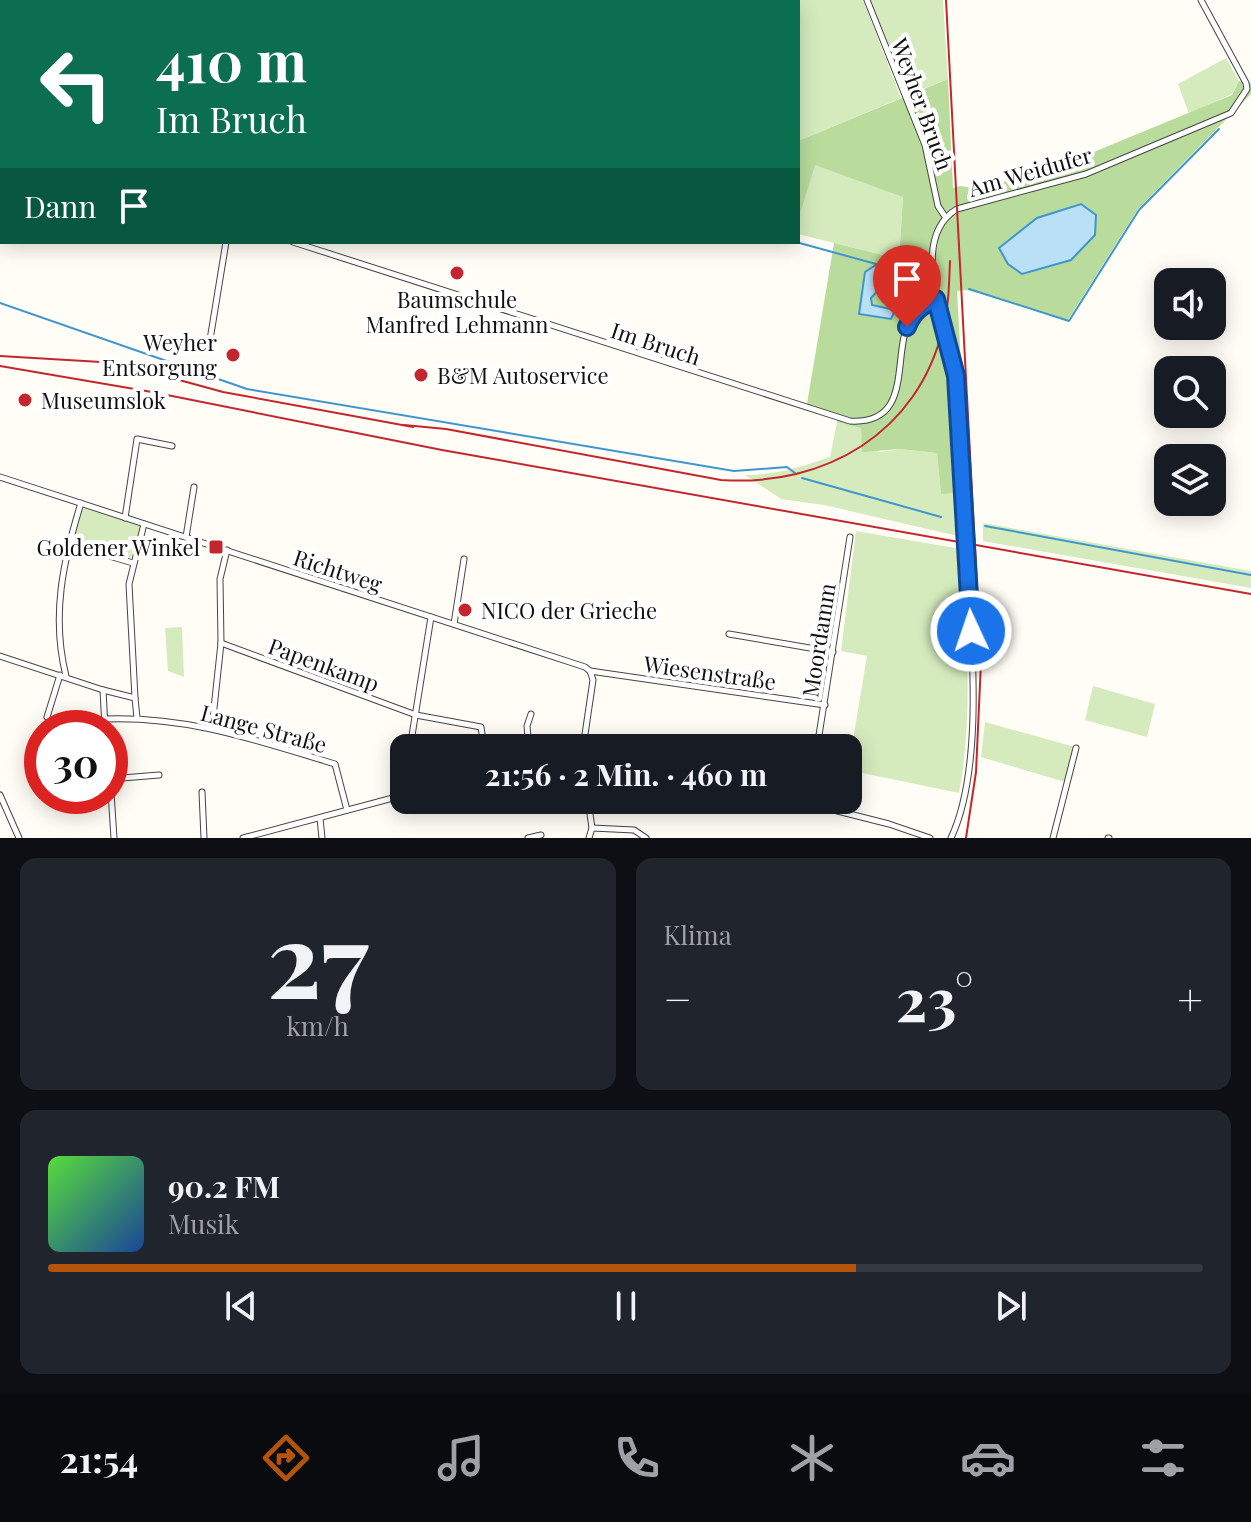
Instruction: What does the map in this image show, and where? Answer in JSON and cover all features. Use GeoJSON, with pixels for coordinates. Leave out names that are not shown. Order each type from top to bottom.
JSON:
{"type":"FeatureCollection","features":[{"type":"Feature","properties":{"kind":"street","name":"Weyher Bruch"},"geometry":{"type":"LineString","coordinates":[[867,0],[925,145],[939,211],[946,218]]}},
{"type":"Feature","properties":{"kind":"street","name":"Am Weidufer"},"geometry":{"type":"LineString","coordinates":[[951,838],[966,781],[973,657],[956,376],[936,299],[933,266],[937,232],[957,209],[1086,174],[1231,113],[1247,89],[1246,83],[1201,0]]}},
{"type":"Feature","properties":{"kind":"street"},"geometry":{"type":"LineString","coordinates":[[209,346],[226,244]]}},
{"type":"Feature","properties":{"kind":"street","name":"Im Bruch"},"geometry":{"type":"LineString","coordinates":[[299,244],[850,421],[871,419],[890,405],[897,390],[911,317],[921,306],[936,299]]}},
{"type":"Feature","properties":{"kind":"street"},"geometry":{"type":"LineString","coordinates":[[125,518],[137,439],[172,446]]}},
{"type":"Feature","properties":{"kind":"street","name":"Richtweg"},"geometry":{"type":"LineString","coordinates":[[0,477],[590,671]]}},
{"type":"Feature","properties":{"kind":"street"},"geometry":{"type":"LineString","coordinates":[[186,537],[194,487]]}},
{"type":"Feature","properties":{"kind":"street"},"geometry":{"type":"LineString","coordinates":[[50,710],[63,675],[59,634],[60,586],[68,544],[81,503]]}},
{"type":"Feature","properties":{"kind":"street"},"geometry":{"type":"LineString","coordinates":[[137,718],[129,584],[144,524]]}},
{"type":"Feature","properties":{"kind":"street","name":"Moordamm"},"geometry":{"type":"LineString","coordinates":[[820,734],[850,537]]}},
{"type":"Feature","properties":{"kind":"street"},"geometry":{"type":"LineString","coordinates":[[68,544],[133,563]]}},
{"type":"Feature","properties":{"kind":"street"},"geometry":{"type":"LineString","coordinates":[[212,727],[221,643],[220,579],[227,550]]}},
{"type":"Feature","properties":{"kind":"street"},"geometry":{"type":"LineString","coordinates":[[454,624],[464,559]]}},
{"type":"Feature","properties":{"kind":"street"},"geometry":{"type":"LineString","coordinates":[[413,734],[431,617]]}},
{"type":"Feature","properties":{"kind":"street"},"geometry":{"type":"LineString","coordinates":[[729,634],[833,652]]}},
{"type":"Feature","properties":{"kind":"street","name":"Papenkamp"},"geometry":{"type":"LineString","coordinates":[[221,643],[416,715],[481,727],[482,734]]}},
{"type":"Feature","properties":{"kind":"street"},"geometry":{"type":"LineString","coordinates":[[0,656],[135,698]]}},
{"type":"Feature","properties":{"kind":"street"},"geometry":{"type":"LineString","coordinates":[[585,734],[593,680],[590,671]]}},
{"type":"Feature","properties":{"kind":"street","name":"Wiesenstraße"},"geometry":{"type":"LineString","coordinates":[[590,671],[825,705]]}},
{"type":"Feature","properties":{"kind":"street"},"geometry":{"type":"LineString","coordinates":[[103,690],[104,710]]}},
{"type":"Feature","properties":{"kind":"street"},"geometry":{"type":"LineString","coordinates":[[528,734],[531,714]]}},
{"type":"Feature","properties":{"kind":"street","name":"Lange Straße"},"geometry":{"type":"LineString","coordinates":[[128,718],[212,727],[335,764],[347,810]]}},
{"type":"Feature","properties":{"kind":"street"},"geometry":{"type":"LineString","coordinates":[[1053,838],[1076,748]]}},
{"type":"Feature","properties":{"kind":"street"},"geometry":{"type":"LineString","coordinates":[[128,777],[159,775]]}},
{"type":"Feature","properties":{"kind":"street"},"geometry":{"type":"LineString","coordinates":[[202,792],[204,838]]}},
{"type":"Feature","properties":{"kind":"street"},"geometry":{"type":"LineString","coordinates":[[0,795],[4,811],[19,838]]}},
{"type":"Feature","properties":{"kind":"street"},"geometry":{"type":"LineString","coordinates":[[243,838],[390,799]]}},
{"type":"Feature","properties":{"kind":"street"},"geometry":{"type":"LineString","coordinates":[[112,814],[114,838]]}},
{"type":"Feature","properties":{"kind":"street"},"geometry":{"type":"LineString","coordinates":[[589,838],[592,828],[590,814]]}},
{"type":"Feature","properties":{"kind":"street"},"geometry":{"type":"LineString","coordinates":[[852,814],[930,838]]}},
{"type":"Feature","properties":{"kind":"street"},"geometry":{"type":"LineString","coordinates":[[320,818],[322,838]]}},
{"type":"Feature","properties":{"kind":"street"},"geometry":{"type":"LineString","coordinates":[[592,828],[634,830],[646,838]]}},
{"type":"Feature","properties":{"kind":"street"},"geometry":{"type":"LineString","coordinates":[[528,838],[541,835]]}},
{"type":"Feature","properties":{"kind":"green space"},"geometry":{"type":"Polygon","coordinates":[[[800,0],[863,0],[901,98],[800,140],[800,0]]]}},
{"type":"Feature","properties":{"kind":"green space"},"geometry":{"type":"Polygon","coordinates":[[[870,0],[943,0],[948,79],[905,96],[870,0]]]}},
{"type":"Feature","properties":{"kind":"green space"},"geometry":{"type":"Polygon","coordinates":[[[1226,58],[1239,81],[1232,94],[1189,114],[1178,84],[1226,58]]]}},
{"type":"Feature","properties":{"kind":"green space"},"geometry":{"type":"Polygon","coordinates":[[[948,79],[953,188],[981,189],[1084,156],[1232,95],[1239,81],[1251,83],[1251,94],[1138,209],[1068,320],[968,290],[957,291],[968,491],[941,494],[937,453],[900,449],[862,452],[861,428],[837,422],[838,414],[807,404],[834,243],[899,259],[903,197],[815,165],[800,214],[800,140],[948,79]]]}},
{"type":"Feature","properties":{"kind":"green space"},"geometry":{"type":"Polygon","coordinates":[[[814,164],[903,196],[899,259],[800,234],[800,213],[814,164]]]}},
{"type":"Feature","properties":{"kind":"green space"},"geometry":{"type":"Polygon","coordinates":[[[837,422],[862,428],[861,437],[879,452],[900,449],[937,453],[941,493],[960,492],[962,537],[824,505],[781,499],[745,475],[788,470],[830,457],[837,422]]]}},
{"type":"Feature","properties":{"kind":"green space"},"geometry":{"type":"Polygon","coordinates":[[[83,508],[142,526],[131,558],[73,539],[83,508]]]}},
{"type":"Feature","properties":{"kind":"green space"},"geometry":{"type":"Polygon","coordinates":[[[983,523],[1251,571],[1251,588],[983,541],[983,523]]]}},
{"type":"Feature","properties":{"kind":"green space"},"geometry":{"type":"Polygon","coordinates":[[[856,531],[961,549],[968,702],[959,793],[862,773],[862,734],[854,734],[867,656],[841,651],[856,531]]]}},
{"type":"Feature","properties":{"kind":"green space"},"geometry":{"type":"Polygon","coordinates":[[[182,627],[184,677],[168,671],[165,628],[182,627]]]}},
{"type":"Feature","properties":{"kind":"green space"},"geometry":{"type":"Polygon","coordinates":[[[1093,686],[1155,704],[1147,737],[1085,720],[1093,686]]]}},
{"type":"Feature","properties":{"kind":"green space"},"geometry":{"type":"Polygon","coordinates":[[[985,722],[1075,747],[1065,782],[981,757],[985,722]]]}},
{"type":"Feature","properties":{"kind":"water"},"geometry":{"type":"Polygon","coordinates":[[[1081,204],[1096,215],[1095,235],[1071,260],[1022,274],[1008,264],[999,248],[1037,218],[1081,204]]]}},
{"type":"Feature","properties":{"kind":"water"},"geometry":{"type":"Polygon","coordinates":[[[877,264],[897,269],[871,298],[872,305],[895,310],[891,319],[859,314],[865,272],[877,264]]]}},
{"type":"Feature","properties":{"kind":"waterway"},"geometry":{"type":"LineString","coordinates":[[969,289],[1069,321],[1139,210],[1219,129]]}},
{"type":"Feature","properties":{"kind":"waterway"},"geometry":{"type":"LineString","coordinates":[[800,243],[876,264]]}},
{"type":"Feature","properties":{"kind":"waterway"},"geometry":{"type":"LineString","coordinates":[[883,265],[921,275]]}},
{"type":"Feature","properties":{"kind":"waterway"},"geometry":{"type":"LineString","coordinates":[[0,303],[247,389],[734,471],[787,467],[795,473]]}},
{"type":"Feature","properties":{"kind":"waterway"},"geometry":{"type":"LineString","coordinates":[[802,478],[941,517]]}},
{"type":"Feature","properties":{"kind":"waterway"},"geometry":{"type":"LineString","coordinates":[[985,526],[1251,575]]}},
{"type":"Feature","properties":{"kind":"railway"},"geometry":{"type":"LineString","coordinates":[[946,0],[981,662],[976,772],[966,838]]}},
{"type":"Feature","properties":{"kind":"railway"},"geometry":{"type":"LineString","coordinates":[[404,425],[446,429],[721,480],[759,480],[796,474],[830,463],[862,446],[889,424],[912,397],[931,365],[943,328],[950,261]]}},
{"type":"Feature","properties":{"kind":"railway"},"geometry":{"type":"LineString","coordinates":[[0,356],[101,362],[223,392],[413,427]]}},
{"type":"Feature","properties":{"kind":"railway"},"geometry":{"type":"LineString","coordinates":[[0,366],[152,392],[442,450],[1251,594]]}},
{"type":"Feature","properties":{"kind":"place","name":"Baumschule Manfred Lehmann"},"geometry":{"type":"Point","coordinates":[457,273]}},
{"type":"Feature","properties":{"kind":"place","name":"Weyher Entsorgung"},"geometry":{"type":"Point","coordinates":[233,355]}},
{"type":"Feature","properties":{"kind":"place","name":"B&M Autoservice"},"geometry":{"type":"Point","coordinates":[421,375]}},
{"type":"Feature","properties":{"kind":"place","name":"Museumslok"},"geometry":{"type":"Point","coordinates":[25,400]}},
{"type":"Feature","properties":{"kind":"place","name":"Goldener Winkel"},"geometry":{"type":"Point","coordinates":[216,547]}},
{"type":"Feature","properties":{"kind":"place","name":"NICO der Grieche"},"geometry":{"type":"Point","coordinates":[465,610]}},
{"type":"Feature","properties":{"kind":"route"},"geometry":{"type":"LineString","coordinates":[[907,327],[921,306],[936,299],[956,376],[971,631]]}}]}
